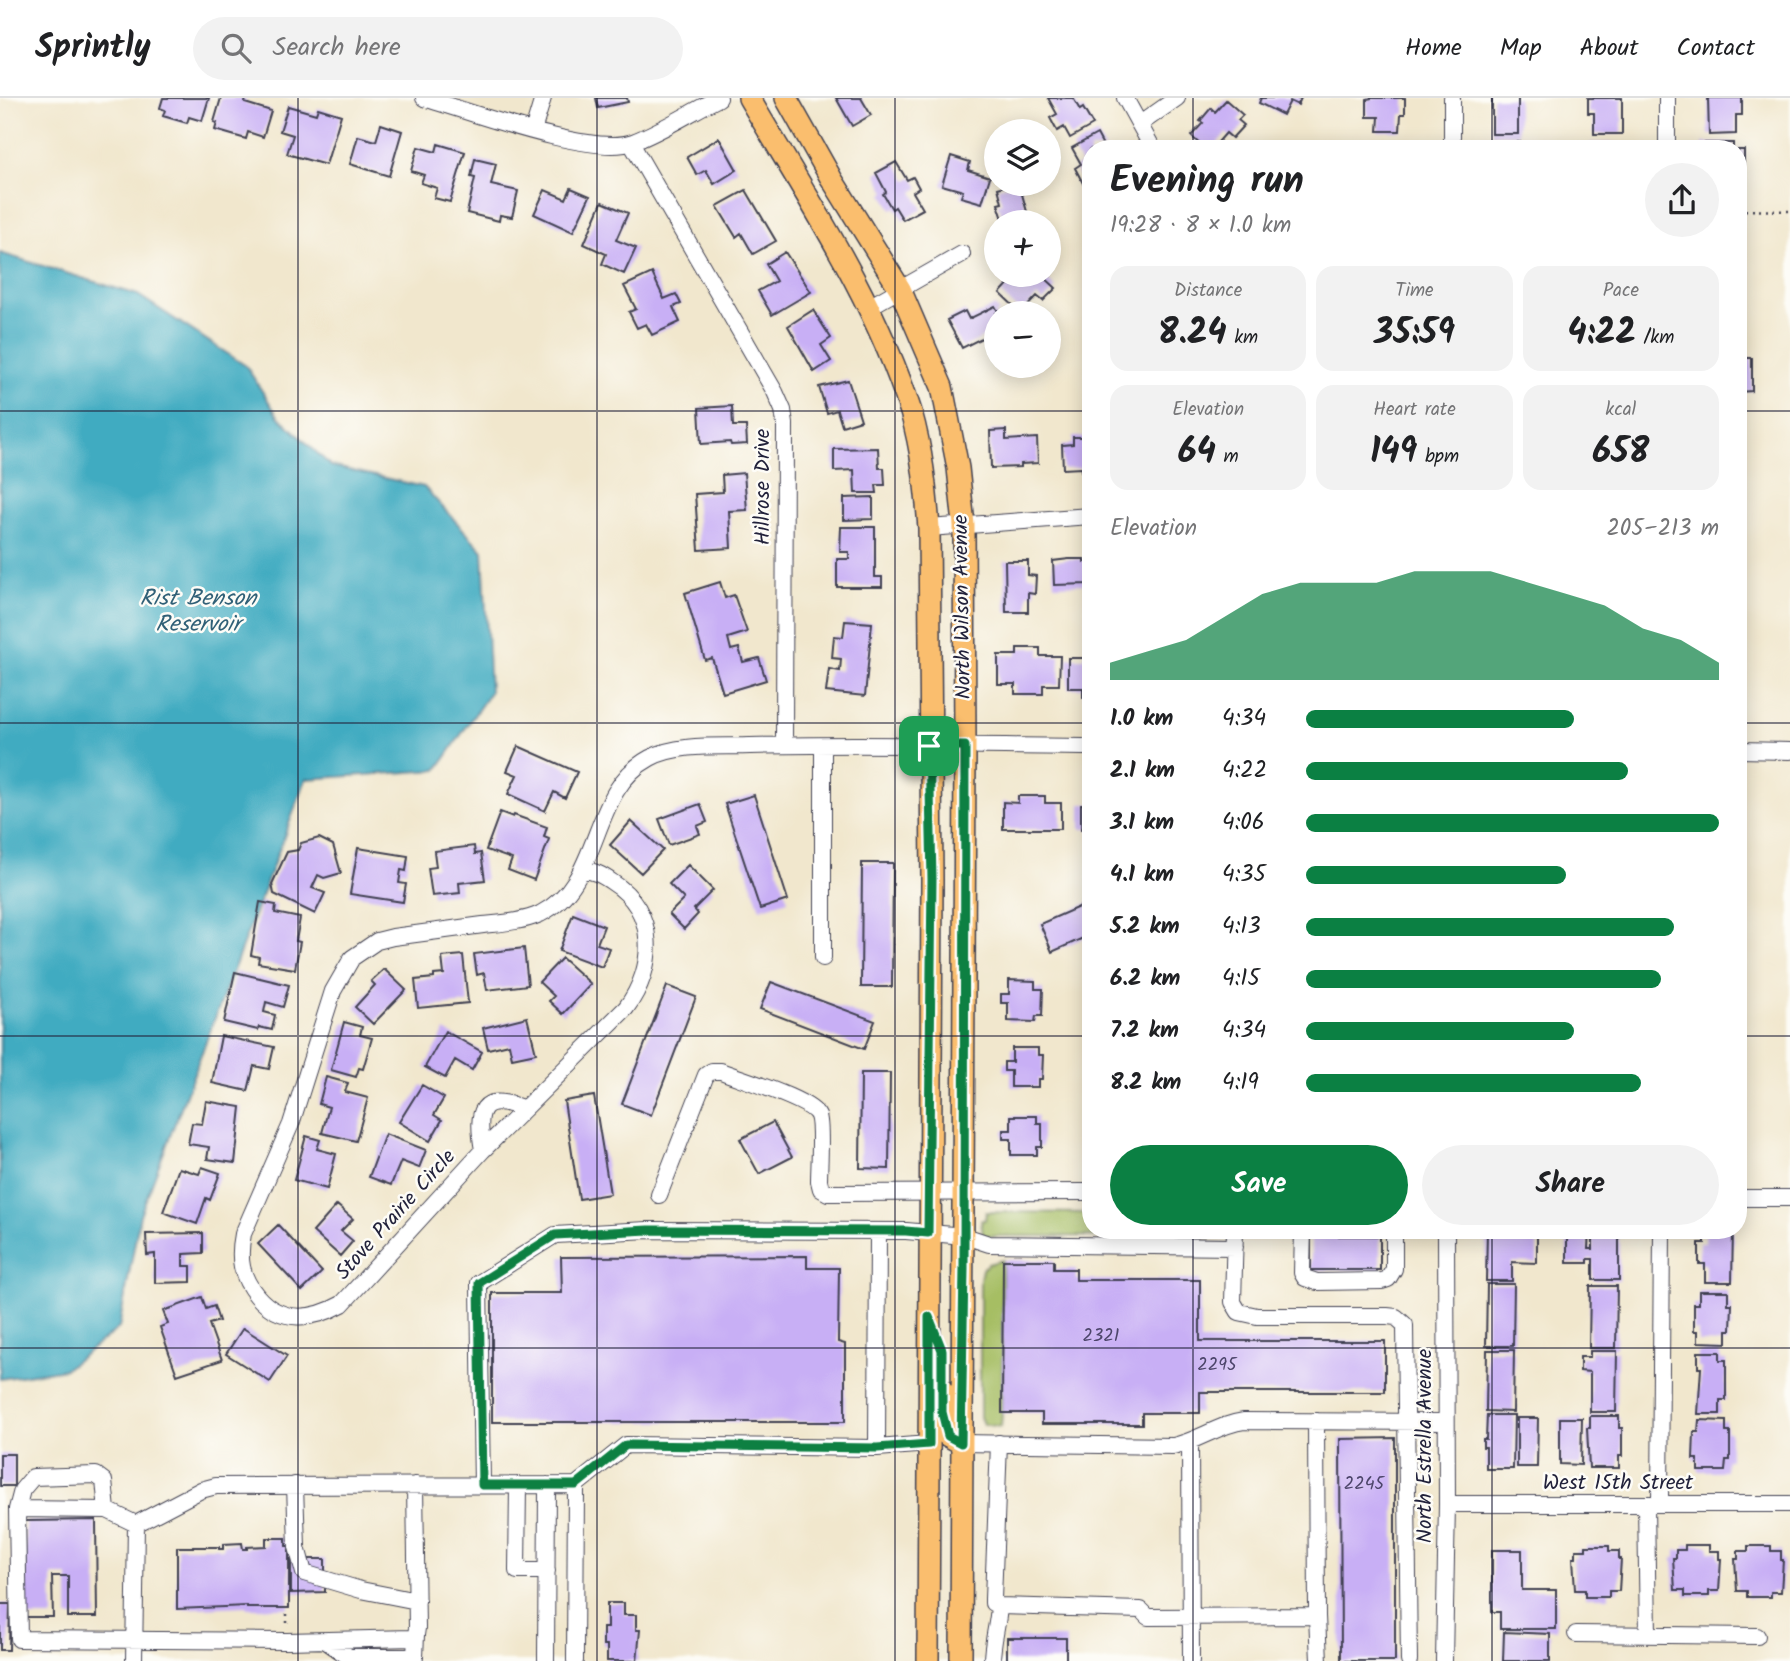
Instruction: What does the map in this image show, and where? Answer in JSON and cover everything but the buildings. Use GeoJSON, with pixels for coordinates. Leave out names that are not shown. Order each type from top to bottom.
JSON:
{"type":"FeatureCollection","features":[{"type":"Feature","properties":{"kind":"main road","name":"North Wilson Avenue"},"geometry":{"type":"LineString","coordinates":[[749,98],[869,307],[911,412],[924,472],[929,528],[932,879],[928,1233],[928,1661]]}},
{"type":"Feature","properties":{"kind":"main road","name":"North Wilson Avenue"},"geometry":{"type":"LineString","coordinates":[[786,98],[831,178],[900,289],[942,387],[958,468],[964,525],[965,746],[965,1236],[961,1661]]}},
{"type":"Feature","properties":{"kind":"main road"},"geometry":{"type":"LineString","coordinates":[[929,1317],[942,1350],[942,1412],[948,1436],[961,1443]]}},
{"type":"Feature","properties":{"kind":"street"},"geometry":{"type":"LineString","coordinates":[[424,98],[586,144],[631,143],[719,98]]}},
{"type":"Feature","properties":{"kind":"street"},"geometry":{"type":"LineString","coordinates":[[533,131],[542,98]]}},
{"type":"Feature","properties":{"kind":"street"},"geometry":{"type":"LineString","coordinates":[[1125,98],[1148,140]]}},
{"type":"Feature","properties":{"kind":"street"},"geometry":{"type":"LineString","coordinates":[[1140,124],[1177,98]]}},
{"type":"Feature","properties":{"kind":"street"},"geometry":{"type":"LineString","coordinates":[[1452,98],[1452,140]]}},
{"type":"Feature","properties":{"kind":"street"},"geometry":{"type":"LineString","coordinates":[[1667,98],[1667,140]]}},
{"type":"Feature","properties":{"kind":"street","name":"Hillrose Drive"},"geometry":{"type":"LineString","coordinates":[[631,143],[783,410],[784,745]]}},
{"type":"Feature","properties":{"kind":"street"},"geometry":{"type":"LineString","coordinates":[[869,307],[962,254]]}},
{"type":"Feature","properties":{"kind":"street"},"geometry":{"type":"LineString","coordinates":[[929,528],[1082,517]]}},
{"type":"Feature","properties":{"kind":"street","name":"Stove Prairie Circle"},"geometry":{"type":"LineString","coordinates":[[582,870],[597,872],[621,888],[641,913],[649,943],[646,969],[636,994],[626,1008],[482,1150],[342,1304],[319,1315],[307,1317],[284,1316],[274,1312],[244,1279],[240,1250],[243,1234],[291,1124],[332,990],[352,958],[377,942],[393,937],[530,918],[554,905],[568,893],[582,870],[620,785],[633,770],[651,757],[674,750],[784,745],[1082,747]]}},
{"type":"Feature","properties":{"kind":"street"},"geometry":{"type":"LineString","coordinates":[[823,746],[823,958]]}},
{"type":"Feature","properties":{"kind":"street"},"geometry":{"type":"LineString","coordinates":[[1747,750],[1790,751]]}},
{"type":"Feature","properties":{"kind":"street"},"geometry":{"type":"LineString","coordinates":[[659,1195],[706,1075],[712,1071],[721,1071],[793,1097],[810,1106],[819,1116],[819,1181],[821,1189],[828,1193],[1082,1192]]}},
{"type":"Feature","properties":{"kind":"street"},"geometry":{"type":"LineString","coordinates":[[482,1150],[479,1122],[481,1111],[487,1105],[509,1102],[524,1109]]}},
{"type":"Feature","properties":{"kind":"street"},"geometry":{"type":"LineString","coordinates":[[1747,1198],[1790,1198]]}},
{"type":"Feature","properties":{"kind":"street"},"geometry":{"type":"LineString","coordinates":[[482,1485],[479,1283],[555,1235],[648,1230],[878,1231],[965,1236],[989,1244],[1194,1239]]}},
{"type":"Feature","properties":{"kind":"street"},"geometry":{"type":"LineString","coordinates":[[877,1448],[878,1231]]}},
{"type":"Feature","properties":{"kind":"street"},"geometry":{"type":"LineString","coordinates":[[1235,1239],[1233,1302],[1235,1308],[1243,1314],[1387,1316],[1401,1320],[1406,1329],[1409,1661]]}},
{"type":"Feature","properties":{"kind":"street"},"geometry":{"type":"LineString","coordinates":[[1303,1239],[1302,1273],[1304,1278],[1317,1282],[1388,1279],[1394,1269],[1394,1239]]}},
{"type":"Feature","properties":{"kind":"street","name":"North Estrella Avenue"},"geometry":{"type":"LineString","coordinates":[[1444,1661],[1447,1504],[1446,1239]]}},
{"type":"Feature","properties":{"kind":"street"},"geometry":{"type":"LineString","coordinates":[[1648,1635],[1662,1239]]}},
{"type":"Feature","properties":{"kind":"street"},"geometry":{"type":"LineString","coordinates":[[1316,1421],[1319,1661]]}},
{"type":"Feature","properties":{"kind":"street"},"geometry":{"type":"LineString","coordinates":[[961,1443],[1173,1446],[1190,1443],[1233,1423],[1446,1422]]}},
{"type":"Feature","properties":{"kind":"street"},"geometry":{"type":"LineString","coordinates":[[999,1443],[993,1603],[999,1606],[1141,1610],[1148,1617],[1317,1616]]}},
{"type":"Feature","properties":{"kind":"street"},"geometry":{"type":"LineString","coordinates":[[1190,1443],[1191,1661]]}},
{"type":"Feature","properties":{"kind":"street"},"geometry":{"type":"LineString","coordinates":[[136,1524],[201,1490],[216,1486],[576,1485],[626,1445],[877,1448],[929,1444]]}},
{"type":"Feature","properties":{"kind":"street"},"geometry":{"type":"LineString","coordinates":[[107,1510],[104,1482],[96,1475],[33,1477],[22,1490],[17,1509],[19,1639],[326,1641],[412,1638],[416,1635],[417,1601],[415,1485]]}},
{"type":"Feature","properties":{"kind":"street"},"geometry":{"type":"LineString","coordinates":[[295,1485],[296,1547],[304,1573],[361,1590],[417,1601]]}},
{"type":"Feature","properties":{"kind":"street"},"geometry":{"type":"LineString","coordinates":[[518,1485],[517,1571],[547,1571]]}},
{"type":"Feature","properties":{"kind":"street"},"geometry":{"type":"LineString","coordinates":[[546,1661],[547,1485]]}},
{"type":"Feature","properties":{"kind":"street"},"geometry":{"type":"LineString","coordinates":[[575,1661],[576,1485]]}},
{"type":"Feature","properties":{"kind":"street","name":"West 15th Street"},"geometry":{"type":"LineString","coordinates":[[1447,1504],[1790,1504]]}},
{"type":"Feature","properties":{"kind":"street"},"geometry":{"type":"LineString","coordinates":[[17,1509],[107,1510],[136,1524]]}},
{"type":"Feature","properties":{"kind":"street"},"geometry":{"type":"LineString","coordinates":[[134,1661],[136,1524]]}},
{"type":"Feature","properties":{"kind":"street"},"geometry":{"type":"LineString","coordinates":[[992,1661],[992,1639],[998,1625],[999,1606]]}},
{"type":"Feature","properties":{"kind":"street"},"geometry":{"type":"LineString","coordinates":[[1576,1634],[1757,1636]]}},
{"type":"Feature","properties":{"kind":"path"},"geometry":{"type":"LineString","coordinates":[[1747,210],[1790,211]]}},
{"type":"Feature","properties":{"kind":"green space"},"geometry":{"type":"Polygon","coordinates":[[[986,1212],[1082,1213],[1082,1236],[983,1236],[981,1220],[985,1220],[986,1212]]]}},
{"type":"Feature","properties":{"kind":"green space"},"geometry":{"type":"Polygon","coordinates":[[[1003,1260],[1001,1427],[983,1424],[980,1417],[980,1279],[982,1269],[988,1264],[1003,1260]]]}},
{"type":"Feature","properties":{"kind":"water","name":"Rist Benson Reservoir"},"geometry":{"type":"Polygon","coordinates":[[[0,253],[138,295],[246,366],[278,416],[331,466],[424,487],[483,551],[490,692],[437,770],[306,779],[140,1215],[119,1328],[65,1369],[0,1379],[0,253]]]}},
{"type":"Feature","properties":{"kind":"route"},"geometry":{"type":"LineString","coordinates":[[929,746],[965,746],[965,1236],[961,1443],[948,1436],[942,1412],[942,1350],[929,1317],[929,1444],[877,1448],[626,1445],[576,1485],[482,1485],[479,1283],[555,1235],[648,1230],[928,1233],[932,879],[929,746]]}}]}
